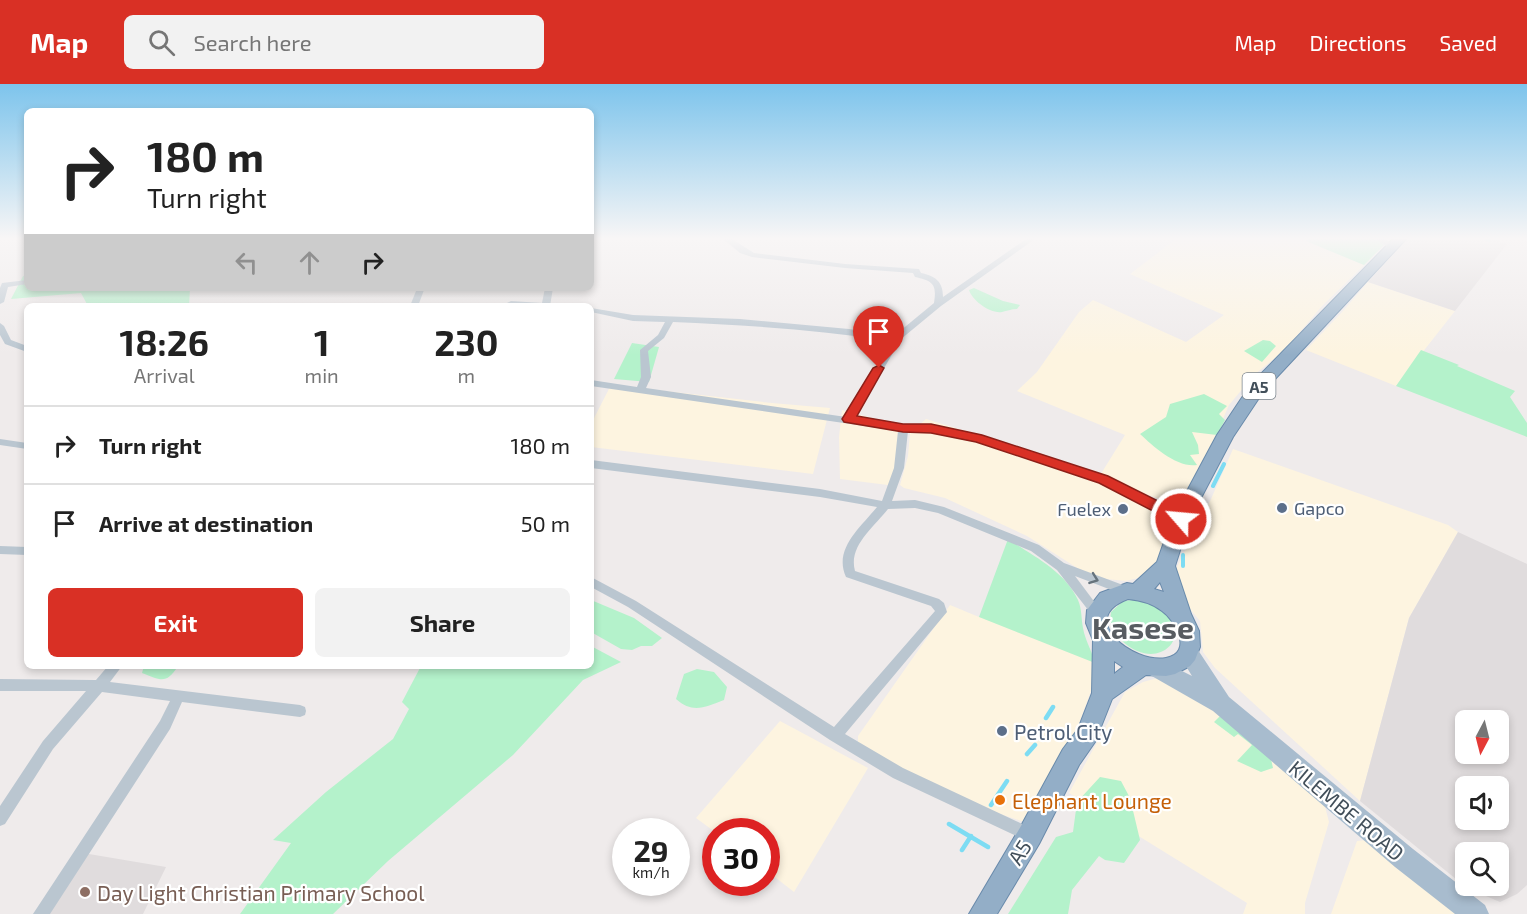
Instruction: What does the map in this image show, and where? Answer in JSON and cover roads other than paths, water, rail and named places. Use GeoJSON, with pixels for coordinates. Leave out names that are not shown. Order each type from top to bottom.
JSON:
{"type":"FeatureCollection","features":[{"type":"Feature","properties":{"kind":"highway","name":"A5"},"geometry":{"type":"LineString","coordinates":[[990,900],[1030,836],[1071,757],[1087,735],[1103,693],[1103,641],[1096,626],[1096,612],[1102,602],[1113,594],[1132,592],[1165,566],[1181,519],[1225,435],[1257,388],[1363,278]]}},
{"type":"Feature","properties":{"kind":"highway","name":"KILEMBE ROAD"},"geometry":{"type":"LineString","coordinates":[[1165,566],[1181,615],[1191,634],[1189,653]]}},
{"type":"Feature","properties":{"kind":"highway"},"geometry":{"type":"LineString","coordinates":[[1132,592],[1161,600],[1181,615]]}},
{"type":"Feature","properties":{"kind":"highway","name":"KILEMBE ROAD"},"geometry":{"type":"LineString","coordinates":[[1103,641],[1119,656],[1150,667]]}},
{"type":"Feature","properties":{"kind":"highway"},"geometry":{"type":"LineString","coordinates":[[1103,693],[1150,667],[1171,666],[1182,661],[1189,653]]}},
{"type":"Feature","properties":{"kind":"main road","name":"KILEMBE ROAD"},"geometry":{"type":"LineString","coordinates":[[1189,653],[1221,704]]}},
{"type":"Feature","properties":{"kind":"main road","name":"KILEMBE ROAD"},"geometry":{"type":"LineString","coordinates":[[1150,667],[1221,704],[1364,825],[1476,914]]}},
{"type":"Feature","properties":{"kind":"street"},"geometry":{"type":"LineString","coordinates":[[934,278],[941,290],[938,303]]}},
{"type":"Feature","properties":{"kind":"street"},"geometry":{"type":"LineString","coordinates":[[849,419],[896,339],[938,303],[975,278]]}},
{"type":"Feature","properties":{"kind":"street"},"geometry":{"type":"LineString","coordinates":[[0,302],[5,285],[24,282]]}},
{"type":"Feature","properties":{"kind":"street"},"geometry":{"type":"LineString","coordinates":[[594,311],[633,318],[783,326],[896,339]]}},
{"type":"Feature","properties":{"kind":"street"},"geometry":{"type":"LineString","coordinates":[[641,389],[646,377],[644,350],[661,336],[670,320]]}},
{"type":"Feature","properties":{"kind":"street"},"geometry":{"type":"LineString","coordinates":[[0,326],[4,342],[24,348]]}},
{"type":"Feature","properties":{"kind":"street"},"geometry":{"type":"LineString","coordinates":[[594,383],[903,428],[931,429],[978,438],[1103,480],[1181,519]]}},
{"type":"Feature","properties":{"kind":"street"},"geometry":{"type":"LineString","coordinates":[[835,735],[941,612],[940,606],[935,602],[850,574],[847,560],[858,537],[885,505],[901,464],[903,428]]}},
{"type":"Feature","properties":{"kind":"street"},"geometry":{"type":"LineString","coordinates":[[0,442],[24,446]]}},
{"type":"Feature","properties":{"kind":"street"},"geometry":{"type":"LineString","coordinates":[[594,464],[820,493],[885,505],[915,504],[940,510],[1035,548],[1061,567],[1096,612]]}},
{"type":"Feature","properties":{"kind":"street"},"geometry":{"type":"LineString","coordinates":[[0,550],[24,551]]}},
{"type":"Feature","properties":{"kind":"street"},"geometry":{"type":"LineString","coordinates":[[1061,567],[1132,592]]}},
{"type":"Feature","properties":{"kind":"street"},"geometry":{"type":"LineString","coordinates":[[594,584],[632,604],[898,773],[1030,836]]}},
{"type":"Feature","properties":{"kind":"street"},"geometry":{"type":"LineString","coordinates":[[0,819],[48,745],[113,669]]}},
{"type":"Feature","properties":{"kind":"street"},"geometry":{"type":"LineString","coordinates":[[0,685],[98,686],[300,711]]}},
{"type":"Feature","properties":{"kind":"street"},"geometry":{"type":"LineString","coordinates":[[40,914],[165,725],[178,696]]}},
{"type":"Feature","properties":{"kind":"waterway"},"geometry":{"type":"LineString","coordinates":[[1213,486],[1224,464]]}},
{"type":"Feature","properties":{"kind":"waterway"},"geometry":{"type":"LineString","coordinates":[[1183,555],[1183,566]]}},
{"type":"Feature","properties":{"kind":"waterway"},"geometry":{"type":"LineString","coordinates":[[1046,718],[1053,707]]}},
{"type":"Feature","properties":{"kind":"waterway"},"geometry":{"type":"LineString","coordinates":[[1027,754],[1035,745]]}},
{"type":"Feature","properties":{"kind":"waterway"},"geometry":{"type":"LineString","coordinates":[[991,805],[1007,781]]}},
{"type":"Feature","properties":{"kind":"waterway"},"geometry":{"type":"LineString","coordinates":[[949,824],[971,837]]}},
{"type":"Feature","properties":{"kind":"waterway"},"geometry":{"type":"LineString","coordinates":[[962,850],[971,837]]}},
{"type":"Feature","properties":{"kind":"waterway"},"geometry":{"type":"LineString","coordinates":[[971,837],[988,847]]}},
{"type":"Feature","properties":{"kind":"place","name":"Gapco"},"geometry":{"type":"Point","coordinates":[1282,508]}},
{"type":"Feature","properties":{"kind":"place","name":"Fuelex"},"geometry":{"type":"Point","coordinates":[1123,509]}},
{"type":"Feature","properties":{"kind":"place","name":"Petrol City"},"geometry":{"type":"Point","coordinates":[1002,731]}},
{"type":"Feature","properties":{"kind":"place","name":"Elephant Lounge"},"geometry":{"type":"Point","coordinates":[1000,800]}},
{"type":"Feature","properties":{"kind":"place","name":"Day Light Christian Primary School"},"geometry":{"type":"Point","coordinates":[85,892]}},
{"type":"Feature","properties":{"kind":"district","name":"Kasese"},"geometry":{"type":"Point","coordinates":[1143,627]}}]}
